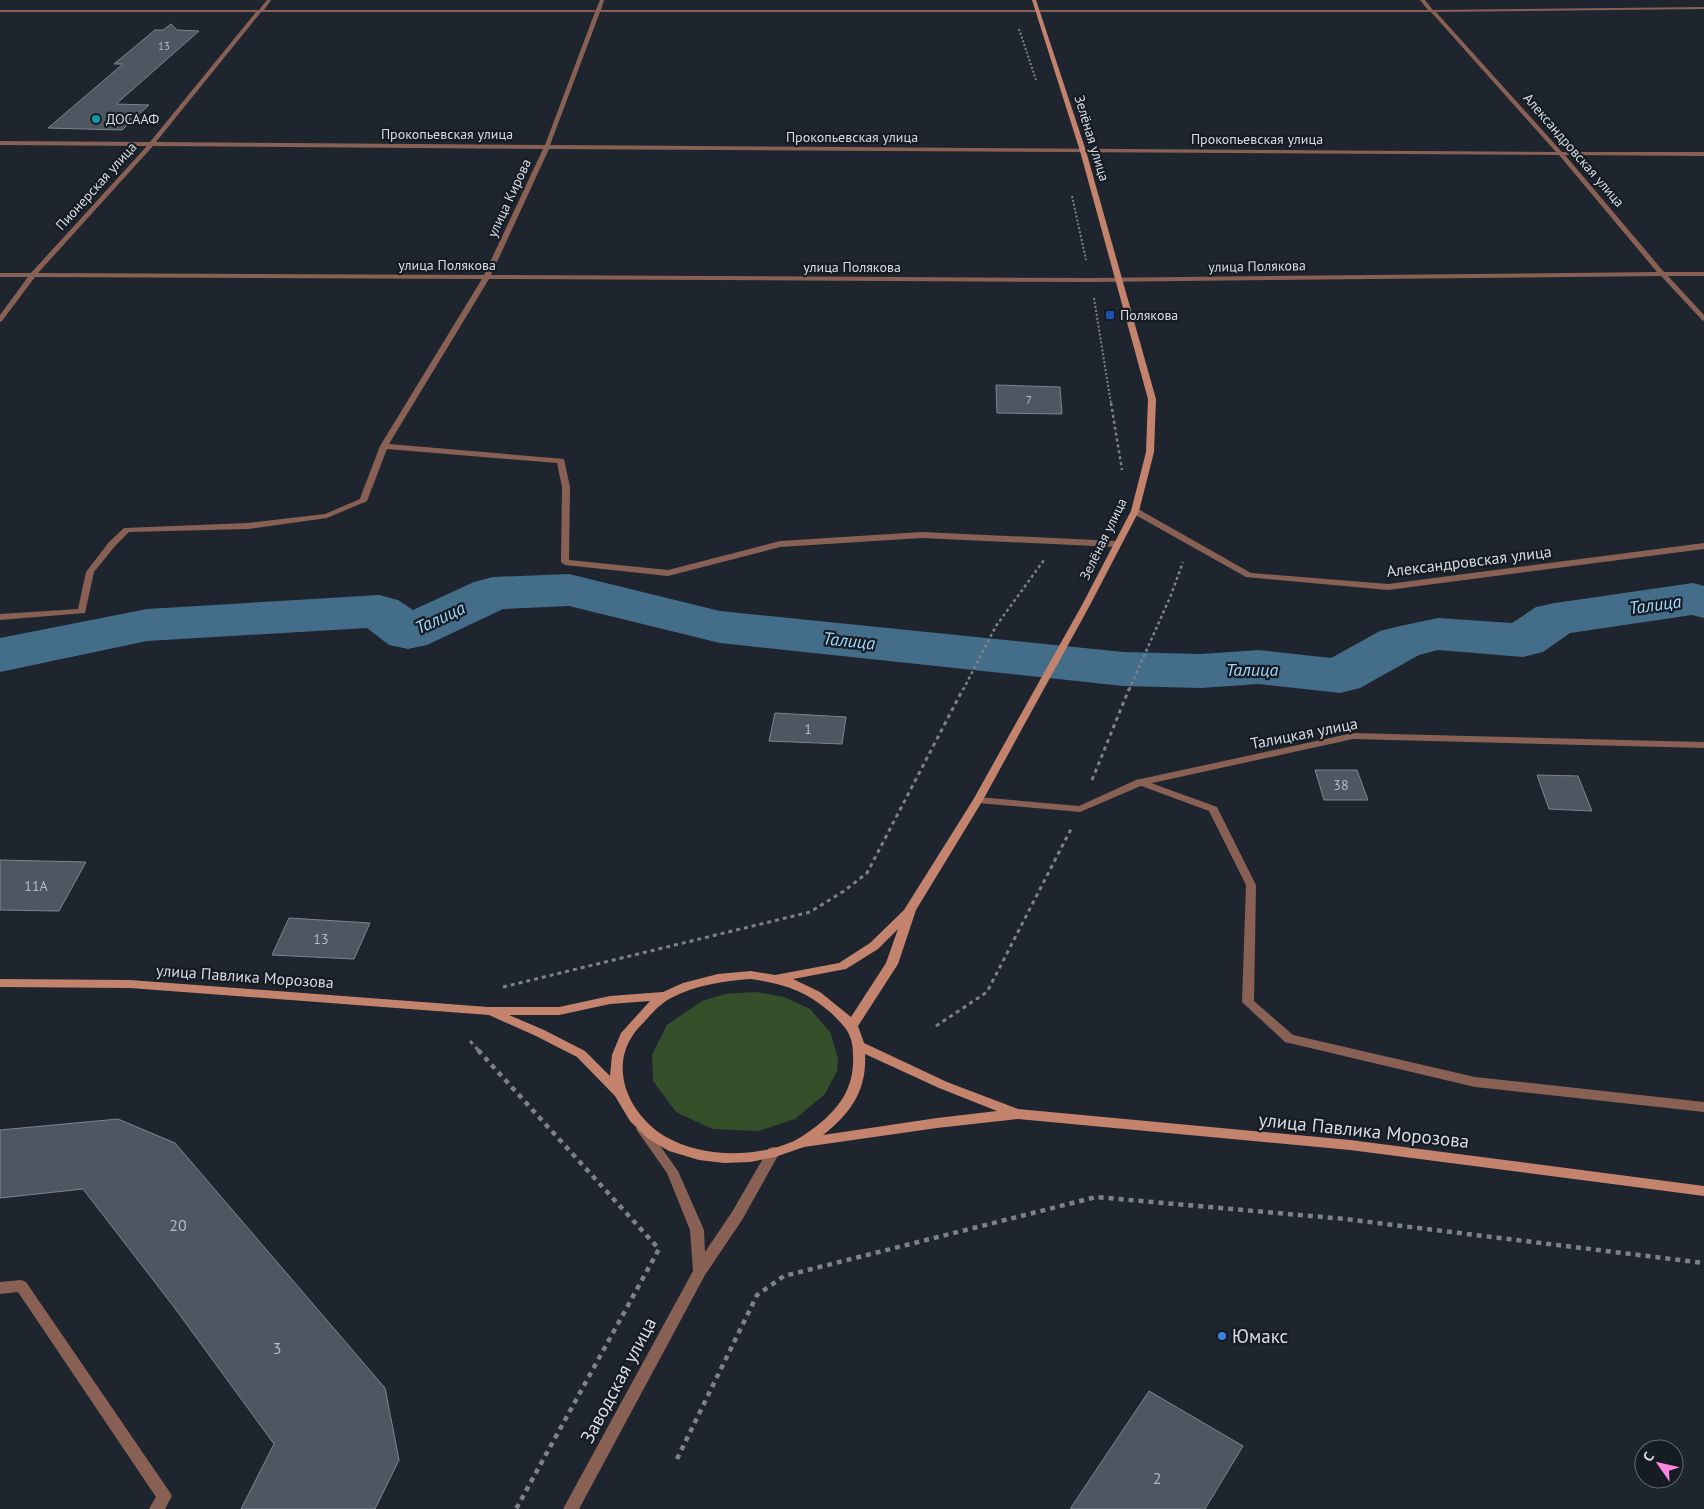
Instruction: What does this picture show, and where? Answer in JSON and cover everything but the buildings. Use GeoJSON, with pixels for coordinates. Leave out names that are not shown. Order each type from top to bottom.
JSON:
{"type":"FeatureCollection","features":[{"type":"Feature","properties":{"kind":"main road","name":"Зелёная улица"},"geometry":{"type":"LineString","coordinates":[[910,910],[978,800],[1086,605],[1134,510],[1150,452],[1152,399],[1083,151],[1034,0]]}},
{"type":"Feature","properties":{"kind":"main road"},"geometry":{"type":"LineString","coordinates":[[777,979],[842,966],[874,946],[910,910]]}},
{"type":"Feature","properties":{"kind":"main road"},"geometry":{"type":"LineString","coordinates":[[852,1026],[892,964],[910,910]]}},
{"type":"Feature","properties":{"kind":"main road"},"geometry":{"type":"LineString","coordinates":[[618,1092],[616,1062],[626,1034],[635,1022],[665,996],[690,984],[716,977],[750,975],[777,979],[805,988],[818,995],[852,1026],[858,1046],[860,1069],[854,1091],[826,1126],[800,1143]]}},
{"type":"Feature","properties":{"kind":"main road","name":"улица Павлика Морозова"},"geometry":{"type":"LineString","coordinates":[[0,983],[130,984],[488,1012]]}},
{"type":"Feature","properties":{"kind":"main road"},"geometry":{"type":"LineString","coordinates":[[488,1012],[559,1012],[610,1000],[665,996]]}},
{"type":"Feature","properties":{"kind":"main road"},"geometry":{"type":"LineString","coordinates":[[488,1012],[540,1033],[582,1054],[618,1092],[634,1120],[662,1142],[698,1155],[739,1158],[774,1152],[800,1143],[937,1123],[1018,1114]]}},
{"type":"Feature","properties":{"kind":"main road"},"geometry":{"type":"LineString","coordinates":[[858,1046],[942,1085],[1018,1114]]}},
{"type":"Feature","properties":{"kind":"main road","name":"улица Павлика Морозова"},"geometry":{"type":"LineString","coordinates":[[1018,1114],[1350,1145],[1704,1191]]}},
{"type":"Feature","properties":{"kind":"street","name":"Пионерская улица"},"geometry":{"type":"LineString","coordinates":[[0,320],[33,275],[152,144],[269,0]]}},
{"type":"Feature","properties":{"kind":"street","name":"улица Кирова"},"geometry":{"type":"LineString","coordinates":[[0,617],[82,611],[90,572],[112,544],[127,530],[248,526],[327,516],[363,501],[384,446],[486,278],[547,147],[602,0]]}},
{"type":"Feature","properties":{"kind":"street","name":"Александровская улица"},"geometry":{"type":"LineString","coordinates":[[1422,0],[1560,153],[1662,274],[1704,319]]}},
{"type":"Feature","properties":{"kind":"street"},"geometry":{"type":"LineString","coordinates":[[0,11],[1432,11],[1704,8]]}},
{"type":"Feature","properties":{"kind":"street","name":"Прокопьевская улица"},"geometry":{"type":"LineString","coordinates":[[0,143],[1704,154]]}},
{"type":"Feature","properties":{"kind":"street","name":"улица Полякова"},"geometry":{"type":"LineString","coordinates":[[0,276],[1120,280],[1704,274]]}},
{"type":"Feature","properties":{"kind":"street"},"geometry":{"type":"LineString","coordinates":[[384,446],[561,461],[566,487],[565,562],[668,573],[780,544],[922,535],[1116,544]]}},
{"type":"Feature","properties":{"kind":"street","name":"Александровская улица"},"geometry":{"type":"LineString","coordinates":[[1134,510],[1249,575],[1388,587],[1704,546]]}},
{"type":"Feature","properties":{"kind":"street","name":"Талицкая улица"},"geometry":{"type":"LineString","coordinates":[[978,800],[1080,809],[1140,782],[1353,736],[1704,746]]}},
{"type":"Feature","properties":{"kind":"street"},"geometry":{"type":"LineString","coordinates":[[1140,782],[1213,809],[1251,885],[1248,1002],[1289,1039],[1475,1082],[1704,1107]]}},
{"type":"Feature","properties":{"kind":"street"},"geometry":{"type":"LineString","coordinates":[[628,1111],[672,1171],[697,1230],[700,1271]]}},
{"type":"Feature","properties":{"kind":"street","name":"Заводская улица"},"geometry":{"type":"LineString","coordinates":[[571,1509],[700,1271],[737,1216],[774,1152]]}},
{"type":"Feature","properties":{"kind":"street"},"geometry":{"type":"LineString","coordinates":[[0,1288],[21,1286],[164,1496],[156,1509]]}},
{"type":"Feature","properties":{"kind":"path"},"geometry":{"type":"LineString","coordinates":[[1012,11],[1038,86]]}},
{"type":"Feature","properties":{"kind":"path"},"geometry":{"type":"LineString","coordinates":[[1061,151],[1091,280],[1124,479]]}},
{"type":"Feature","properties":{"kind":"path"},"geometry":{"type":"LineString","coordinates":[[936,1026],[987,992],[1080,809],[1124,701],[1165,608],[1182,564],[1188,540]]}},
{"type":"Feature","properties":{"kind":"path"},"geometry":{"type":"LineString","coordinates":[[503,987],[810,912],[844,891],[867,873],[996,626],[1047,556]]}},
{"type":"Feature","properties":{"kind":"path"},"geometry":{"type":"LineString","coordinates":[[470,1041],[659,1249],[516,1509]]}},
{"type":"Feature","properties":{"kind":"path"},"geometry":{"type":"LineString","coordinates":[[677,1459],[757,1295],[784,1276],[1096,1196],[1344,1219],[1704,1263]]}},
{"type":"Feature","properties":{"kind":"green space"},"geometry":{"type":"Polygon","coordinates":[[[756,992],[784,997],[810,1009],[830,1032],[838,1058],[837,1071],[825,1094],[795,1119],[758,1131],[712,1129],[676,1112],[653,1081],[652,1055],[667,1025],[702,1001],[725,994],[756,992]]]}},
{"type":"Feature","properties":{"kind":"waterway","name":"Талица"},"geometry":{"type":"LineString","coordinates":[[0,655],[147,625],[379,611],[408,633],[493,593],[569,590],[720,627],[1123,669],[1201,671],[1259,667],[1340,676],[1400,643],[1438,634],[1523,640],[1555,619],[1693,599],[1704,602]]}},
{"type":"Feature","properties":{"kind":"place","name":"ДОСААФ"},"geometry":{"type":"Point","coordinates":[96,119]}},
{"type":"Feature","properties":{"kind":"place","name":"Полякова"},"geometry":{"type":"Point","coordinates":[1110,315]}},
{"type":"Feature","properties":{"kind":"place","name":"Юмакс"},"geometry":{"type":"Point","coordinates":[1222,1336]}}]}
